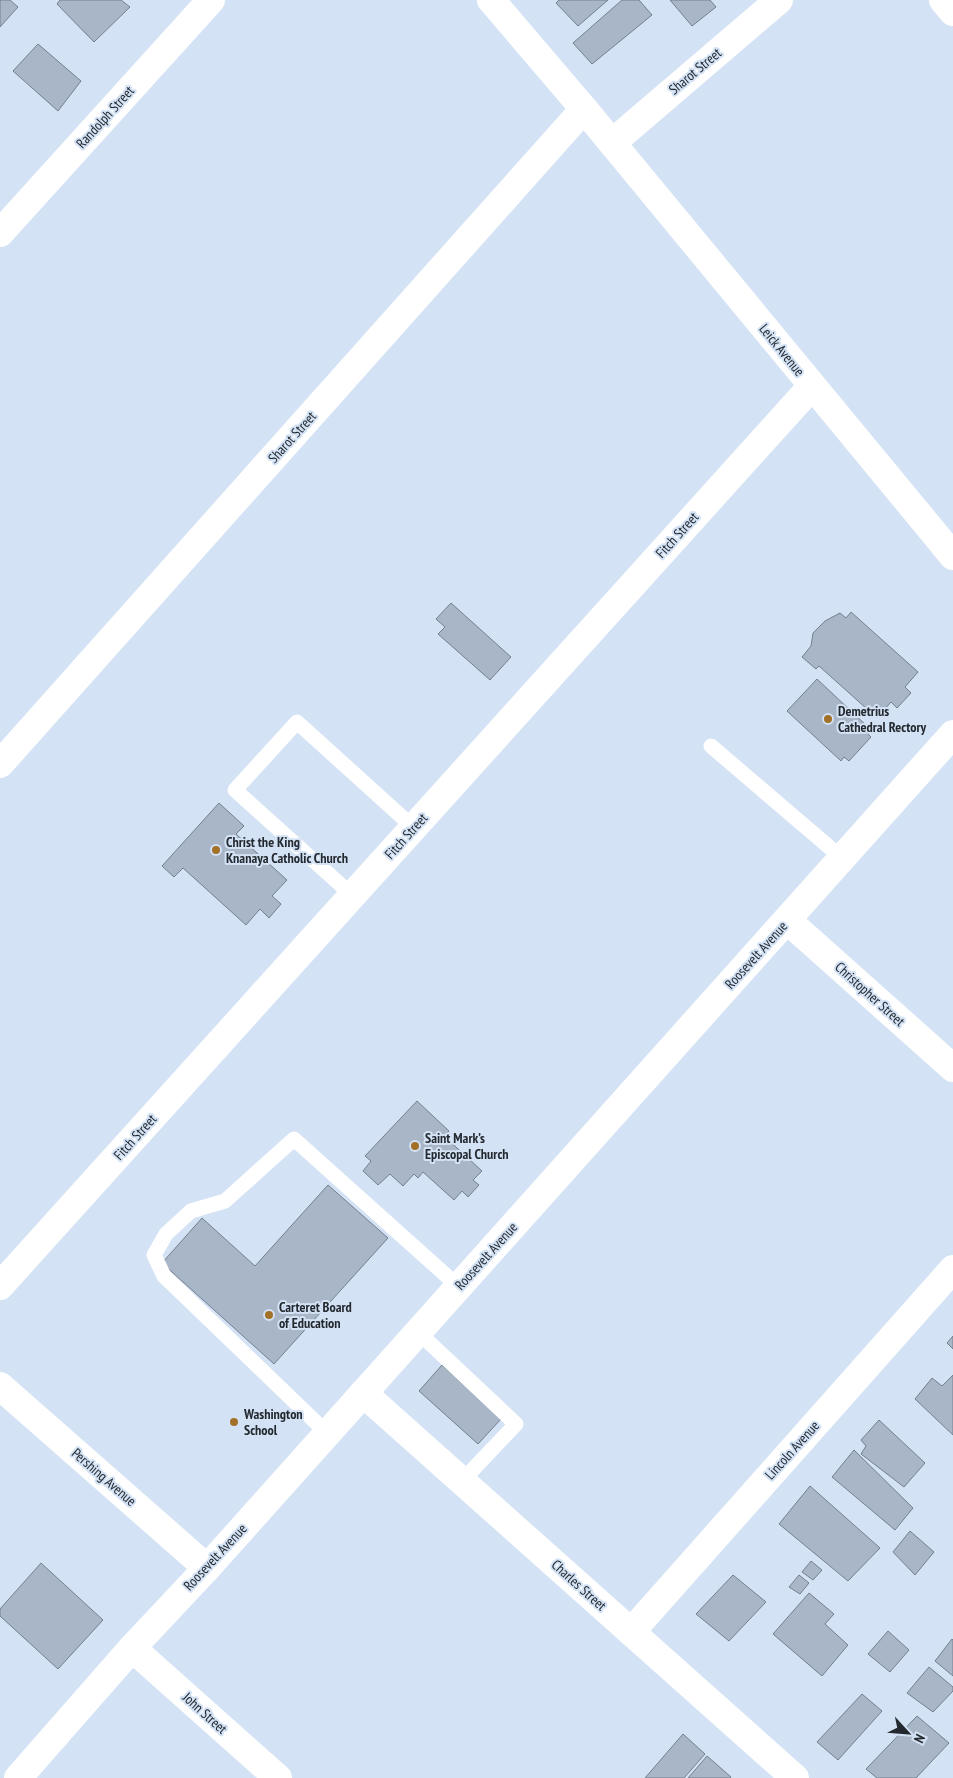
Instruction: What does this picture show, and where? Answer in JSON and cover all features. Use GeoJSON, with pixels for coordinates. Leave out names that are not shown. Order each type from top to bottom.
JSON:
{"type":"FeatureCollection","features":[{"type":"Feature","properties":{"kind":"street","name":"Randolph Street"},"geometry":{"type":"LineString","coordinates":[[0,233],[211,0]]}},
{"type":"Feature","properties":{"kind":"street"},"geometry":{"type":"LineString","coordinates":[[491,0],[584,109]]}},
{"type":"Feature","properties":{"kind":"street","name":"Sharot Street"},"geometry":{"type":"LineString","coordinates":[[612,143],[780,0]]}},
{"type":"Feature","properties":{"kind":"street"},"geometry":{"type":"LineString","coordinates":[[943,0],[953,12]]}},
{"type":"Feature","properties":{"kind":"street","name":"Leick Avenue"},"geometry":{"type":"LineString","coordinates":[[584,109],[953,556]]}},
{"type":"Feature","properties":{"kind":"street","name":"Sharot Street"},"geometry":{"type":"LineString","coordinates":[[0,764],[584,109]]}},
{"type":"Feature","properties":{"kind":"street","name":"Fitch Street"},"geometry":{"type":"LineString","coordinates":[[0,1286],[812,386]]}},
{"type":"Feature","properties":{"kind":"street","name":"Roosevelt Avenue"},"geometry":{"type":"LineString","coordinates":[[18,1778],[132,1648],[207,1568],[953,734]]}},
{"type":"Feature","properties":{"kind":"street","name":"Christopher Street"},"geometry":{"type":"LineString","coordinates":[[787,920],[953,1068]]}},
{"type":"Feature","properties":{"kind":"street","name":"Lincoln Avenue"},"geometry":{"type":"LineString","coordinates":[[631,1632],[953,1269]]}},
{"type":"Feature","properties":{"kind":"street","name":"Pershing Avenue"},"geometry":{"type":"LineString","coordinates":[[0,1386],[207,1568]]}},
{"type":"Feature","properties":{"kind":"street","name":"Charles Street"},"geometry":{"type":"LineString","coordinates":[[363,1393],[795,1778]]}},
{"type":"Feature","properties":{"kind":"street","name":"John Street"},"geometry":{"type":"LineString","coordinates":[[132,1648],[278,1778]]}},
{"type":"Feature","properties":{"kind":"lane"},"geometry":{"type":"LineString","coordinates":[[352,895],[236,790],[266,756],[297,722],[413,827]]}},
{"type":"Feature","properties":{"kind":"lane"},"geometry":{"type":"LineString","coordinates":[[711,746],[842,858]]}},
{"type":"Feature","properties":{"kind":"lane"},"geometry":{"type":"LineString","coordinates":[[327,1433],[164,1276],[154,1255],[166,1234],[191,1211],[225,1201],[294,1138],[459,1287]]}},
{"type":"Feature","properties":{"kind":"lane"},"geometry":{"type":"LineString","coordinates":[[418,1332],[516,1424],[462,1481]]}},
{"type":"Feature","properties":{"kind":"building"},"geometry":{"type":"Polygon","coordinates":[[[0,0],[10,0],[18,7],[0,27],[0,0]]]}},
{"type":"Feature","properties":{"kind":"building"},"geometry":{"type":"Polygon","coordinates":[[[60,0],[121,0],[130,7],[94,42],[57,4],[60,0]]]}},
{"type":"Feature","properties":{"kind":"building"},"geometry":{"type":"Polygon","coordinates":[[[559,0],[608,0],[578,26],[556,3],[559,0]]]}},
{"type":"Feature","properties":{"kind":"building"},"geometry":{"type":"Polygon","coordinates":[[[622,0],[639,0],[652,15],[592,64],[573,43],[622,0]]]}},
{"type":"Feature","properties":{"kind":"building"},"geometry":{"type":"Polygon","coordinates":[[[670,0],[710,0],[716,7],[692,26],[670,0]]]}},
{"type":"Feature","properties":{"kind":"building"},"geometry":{"type":"Polygon","coordinates":[[[38,44],[81,81],[58,111],[13,71],[38,44]]]}},
{"type":"Feature","properties":{"kind":"building"},"geometry":{"type":"Polygon","coordinates":[[[451,603],[511,657],[490,680],[438,634],[445,627],[436,619],[451,603]]]}},
{"type":"Feature","properties":{"kind":"building"},"geometry":{"type":"Polygon","coordinates":[[[851,612],[918,672],[905,687],[911,693],[897,708],[891,702],[877,718],[819,666],[816,669],[802,657],[811,646],[813,633],[825,621],[840,613],[846,618],[851,612]]]}},
{"type":"Feature","properties":{"kind":"building","name":"Demetrius Cathedral Rectory"},"geometry":{"type":"Polygon","coordinates":[[[817,679],[868,727],[865,731],[871,737],[849,761],[844,757],[841,761],[787,711],[817,679]]]}},
{"type":"Feature","properties":{"kind":"building","name":"Christ the King Knanaya Catholic Church"},"geometry":{"type":"Polygon","coordinates":[[[219,803],[244,826],[236,834],[287,880],[272,896],[281,904],[269,918],[260,909],[246,925],[183,868],[174,877],[162,866],[219,803]]]}},
{"type":"Feature","properties":{"kind":"building","name":"Saint Mark’s Episcopal Church"},"geometry":{"type":"Polygon","coordinates":[[[417,1101],[449,1131],[444,1136],[482,1171],[473,1180],[479,1185],[468,1197],[462,1191],[454,1200],[423,1172],[418,1178],[414,1174],[403,1186],[390,1174],[378,1185],[363,1171],[371,1161],[365,1156],[417,1101]]]}},
{"type":"Feature","properties":{"kind":"building","name":"Carteret Board of Education"},"geometry":{"type":"Polygon","coordinates":[[[328,1185],[388,1238],[274,1364],[162,1263],[202,1218],[255,1266],[328,1185]]]}},
{"type":"Feature","properties":{"kind":"building"},"geometry":{"type":"Polygon","coordinates":[[[953,1336],[953,1349],[947,1343],[953,1336]]]}},
{"type":"Feature","properties":{"kind":"building"},"geometry":{"type":"Polygon","coordinates":[[[442,1365],[501,1419],[478,1444],[419,1391],[442,1365]]]}},
{"type":"Feature","properties":{"kind":"building"},"geometry":{"type":"Polygon","coordinates":[[[953,1375],[953,1435],[915,1399],[932,1378],[942,1386],[953,1375]]]}},
{"type":"Feature","properties":{"kind":"building"},"geometry":{"type":"Polygon","coordinates":[[[879,1420],[925,1463],[904,1487],[861,1454],[866,1446],[861,1440],[879,1420]]]}},
{"type":"Feature","properties":{"kind":"building"},"geometry":{"type":"Polygon","coordinates":[[[854,1450],[913,1508],[895,1530],[832,1477],[854,1450]]]}},
{"type":"Feature","properties":{"kind":"building"},"geometry":{"type":"Polygon","coordinates":[[[810,1486],[880,1548],[848,1581],[779,1524],[810,1486]]]}},
{"type":"Feature","properties":{"kind":"building"},"geometry":{"type":"Polygon","coordinates":[[[910,1531],[934,1552],[915,1575],[893,1552],[910,1531]]]}},
{"type":"Feature","properties":{"kind":"building"},"geometry":{"type":"Polygon","coordinates":[[[811,1561],[822,1570],[813,1580],[802,1572],[811,1561]]]}},
{"type":"Feature","properties":{"kind":"building"},"geometry":{"type":"Polygon","coordinates":[[[41,1563],[103,1620],[58,1669],[0,1616],[0,1609],[41,1563]]]}},
{"type":"Feature","properties":{"kind":"building"},"geometry":{"type":"Polygon","coordinates":[[[733,1575],[766,1602],[729,1641],[696,1614],[733,1575]]]}},
{"type":"Feature","properties":{"kind":"building"},"geometry":{"type":"Polygon","coordinates":[[[799,1575],[809,1583],[800,1594],[789,1587],[799,1575]]]}},
{"type":"Feature","properties":{"kind":"building"},"geometry":{"type":"Polygon","coordinates":[[[809,1593],[834,1614],[825,1624],[848,1645],[822,1676],[773,1634],[809,1593]]]}},
{"type":"Feature","properties":{"kind":"building"},"geometry":{"type":"Polygon","coordinates":[[[888,1631],[909,1650],[890,1672],[868,1654],[888,1631]]]}},
{"type":"Feature","properties":{"kind":"building"},"geometry":{"type":"Polygon","coordinates":[[[953,1640],[953,1676],[935,1661],[953,1640]]]}},
{"type":"Feature","properties":{"kind":"building"},"geometry":{"type":"Polygon","coordinates":[[[929,1667],[953,1687],[953,1691],[933,1712],[907,1693],[929,1667]]]}},
{"type":"Feature","properties":{"kind":"building"},"geometry":{"type":"Polygon","coordinates":[[[862,1694],[882,1711],[838,1760],[817,1742],[862,1694]]]}},
{"type":"Feature","properties":{"kind":"building"},"geometry":{"type":"Polygon","coordinates":[[[917,1716],[949,1743],[916,1778],[877,1778],[866,1769],[917,1716]]]}},
{"type":"Feature","properties":{"kind":"building"},"geometry":{"type":"Polygon","coordinates":[[[683,1734],[705,1754],[684,1778],[645,1778],[683,1734]]]}},
{"type":"Feature","properties":{"kind":"building"},"geometry":{"type":"Polygon","coordinates":[[[707,1756],[731,1777],[688,1778],[707,1756]]]}},
{"type":"Feature","properties":{"kind":"place","name":"Demetrius Cathedral Rectory"},"geometry":{"type":"Point","coordinates":[828,719]}},
{"type":"Feature","properties":{"kind":"place","name":"Christ the King Knanaya Catholic Church"},"geometry":{"type":"Point","coordinates":[216,850]}},
{"type":"Feature","properties":{"kind":"place","name":"Saint Mark’s Episcopal Church"},"geometry":{"type":"Point","coordinates":[415,1146]}},
{"type":"Feature","properties":{"kind":"place","name":"Carteret Board of Education"},"geometry":{"type":"Point","coordinates":[269,1315]}},
{"type":"Feature","properties":{"kind":"place","name":"Washington School"},"geometry":{"type":"Point","coordinates":[234,1422]}}]}
